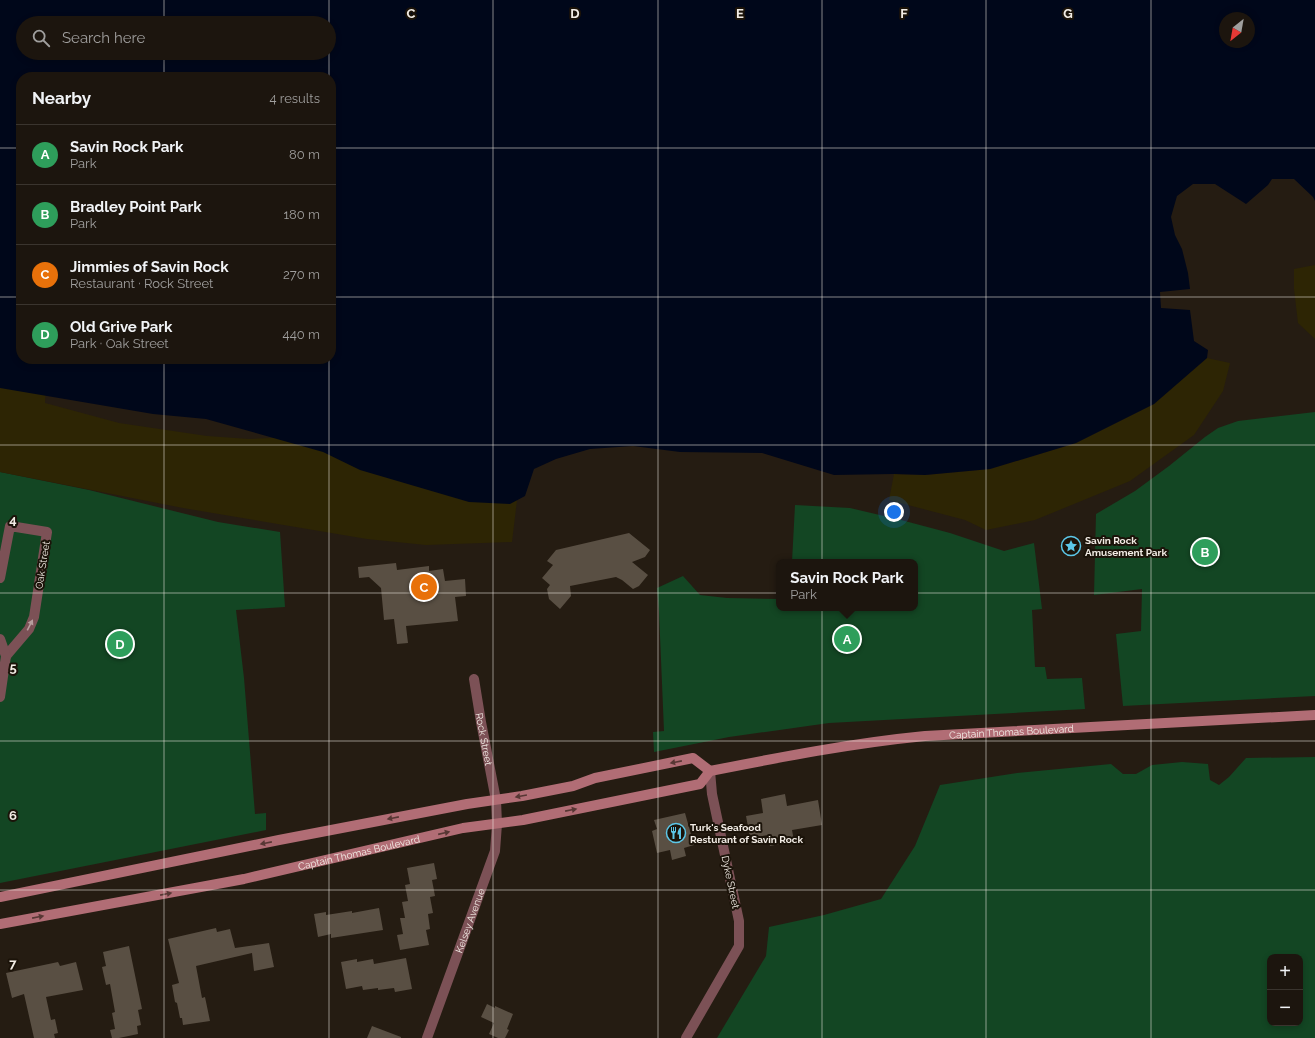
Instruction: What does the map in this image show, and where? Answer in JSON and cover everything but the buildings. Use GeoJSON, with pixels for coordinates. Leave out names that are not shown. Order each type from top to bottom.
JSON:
{"type":"FeatureCollection","features":[{"type":"Feature","properties":{"kind":"main road","name":"Captain Thomas Boulevard"},"geometry":{"type":"LineString","coordinates":[[0,924],[244,879],[463,828],[523,820],[700,784],[710,770],[782,756],[897,739],[960,734],[1315,715]]}},
{"type":"Feature","properties":{"kind":"main road"},"geometry":{"type":"LineString","coordinates":[[0,897],[467,804],[573,786],[595,778],[693,758],[710,770]]}},
{"type":"Feature","properties":{"kind":"street","name":"Oak Street"},"geometry":{"type":"LineString","coordinates":[[0,578],[10,526],[47,532],[34,618],[29,629],[6,656]]}},
{"type":"Feature","properties":{"kind":"street"},"geometry":{"type":"LineString","coordinates":[[0,639],[6,656],[0,697]]}},
{"type":"Feature","properties":{"kind":"street","name":"Rock Street"},"geometry":{"type":"LineString","coordinates":[[474,679],[496,800]]}},
{"type":"Feature","properties":{"kind":"street","name":"Dyke Street"},"geometry":{"type":"LineString","coordinates":[[686,1038],[739,946],[739,921],[712,794],[710,770]]}},
{"type":"Feature","properties":{"kind":"street","name":"Kelsey Avenue"},"geometry":{"type":"LineString","coordinates":[[427,1038],[495,850],[497,824],[496,800]]}},
{"type":"Feature","properties":{"kind":"green space"},"geometry":{"type":"Polygon","coordinates":[[[1315,412],[1315,696],[1123,706],[1116,634],[1141,631],[1142,589],[1094,595],[1096,514],[1135,491],[1218,428],[1238,421],[1315,412]]]}},
{"type":"Feature","properties":{"kind":"green space"},"geometry":{"type":"Polygon","coordinates":[[[0,472],[89,490],[218,522],[280,532],[285,607],[236,610],[244,678],[255,814],[266,813],[266,830],[0,883],[0,472]]]}},
{"type":"Feature","properties":{"kind":"green space"},"geometry":{"type":"Polygon","coordinates":[[[795,505],[850,508],[950,533],[1004,551],[1034,543],[1042,609],[1032,610],[1035,667],[1045,667],[1047,679],[1082,678],[1085,709],[829,723],[729,737],[654,752],[653,732],[664,731],[657,588],[683,576],[700,595],[727,598],[776,599],[776,611],[918,611],[918,559],[792,559],[795,505]]]}},
{"type":"Feature","properties":{"kind":"green space"},"geometry":{"type":"Polygon","coordinates":[[[1315,757],[1315,1038],[717,1038],[766,956],[769,927],[824,915],[881,899],[915,846],[940,785],[1017,773],[1111,764],[1123,774],[1136,774],[1152,765],[1182,762],[1208,764],[1210,780],[1219,785],[1229,777],[1246,758],[1315,757]]]}},
{"type":"Feature","properties":{"kind":"sand"},"geometry":{"type":"Polygon","coordinates":[[[1315,265],[1315,339],[1298,323],[1294,289],[1294,269],[1315,265]]]}},
{"type":"Feature","properties":{"kind":"sand"},"geometry":{"type":"Polygon","coordinates":[[[1207,358],[1230,363],[1223,391],[1194,435],[1130,481],[1035,520],[986,530],[965,520],[889,500],[894,474],[925,475],[990,469],[1076,443],[1154,404],[1207,358]]]}},
{"type":"Feature","properties":{"kind":"sand"},"geometry":{"type":"Polygon","coordinates":[[[0,384],[46,386],[45,403],[119,423],[207,436],[249,439],[295,437],[518,492],[512,542],[426,545],[367,539],[183,508],[0,472],[0,384]]]}},
{"type":"Feature","properties":{"kind":"water"},"geometry":{"type":"Polygon","coordinates":[[[0,0],[1315,0],[1315,201],[1313,197],[1294,179],[1272,179],[1268,185],[1246,204],[1215,184],[1193,184],[1177,196],[1171,217],[1175,235],[1182,249],[1190,289],[1160,292],[1161,308],[1190,310],[1194,341],[1208,350],[1207,358],[1154,404],[1076,443],[990,469],[925,475],[834,475],[762,453],[680,452],[633,446],[590,449],[556,459],[534,469],[525,496],[510,504],[469,502],[360,470],[323,452],[206,419],[153,414],[0,388],[0,0]]]}},
{"type":"Feature","properties":{"kind":"place","name":"Savin Rock Amusement Park"},"geometry":{"type":"Point","coordinates":[1071,546]}},
{"type":"Feature","properties":{"kind":"place","name":"Bradley Point Park"},"geometry":{"type":"Point","coordinates":[1205,552]}},
{"type":"Feature","properties":{"kind":"place","name":"Jimmies of Savin Rock"},"geometry":{"type":"Point","coordinates":[424,587]}},
{"type":"Feature","properties":{"kind":"place","name":"Savin Rock Park"},"geometry":{"type":"Point","coordinates":[847,639]}},
{"type":"Feature","properties":{"kind":"place","name":"Old Grive Park"},"geometry":{"type":"Point","coordinates":[120,644]}},
{"type":"Feature","properties":{"kind":"place","name":"Turk's Seafood Resturant of Savin Rock"},"geometry":{"type":"Point","coordinates":[676,833]}}]}
